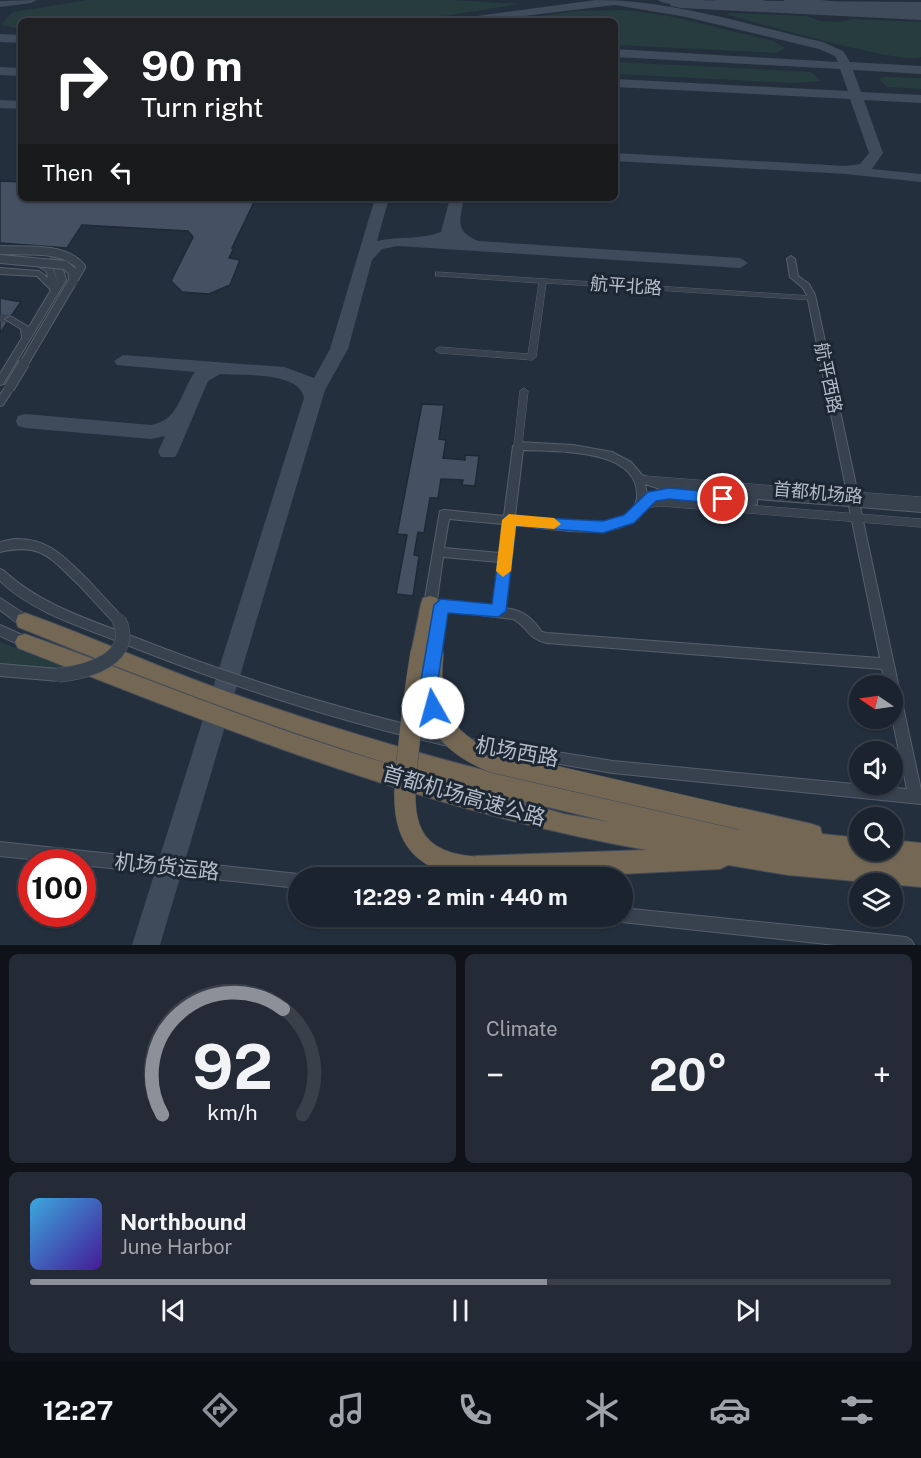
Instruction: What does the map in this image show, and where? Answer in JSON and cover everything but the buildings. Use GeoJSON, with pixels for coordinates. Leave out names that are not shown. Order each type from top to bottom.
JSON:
{"type":"FeatureCollection","features":[{"type":"Feature","properties":{"kind":"highway"},"geometry":{"type":"LineString","coordinates":[[436,605],[404,787],[404,813],[415,838],[431,854],[454,866],[475,867],[581,865],[742,857]]}},
{"type":"Feature","properties":{"kind":"highway","name":"首都机场高速公路"},"geometry":{"type":"LineString","coordinates":[[25,632],[310,729],[501,786],[645,818],[793,842],[849,847]]}},
{"type":"Feature","properties":{"kind":"highway","name":"首都机场高速公路"},"geometry":{"type":"LineString","coordinates":[[25,632],[224,720],[351,764],[564,825],[804,866],[921,876]]}},
{"type":"Feature","properties":{"kind":"highway"},"geometry":{"type":"LineString","coordinates":[[427,653],[429,687],[435,712],[449,735],[477,755],[493,762],[849,845]]}},
{"type":"Feature","properties":{"kind":"highway"},"geometry":{"type":"LineString","coordinates":[[903,852],[921,854]]}},
{"type":"Feature","properties":{"kind":"street"},"geometry":{"type":"LineString","coordinates":[[0,250],[71,256],[81,266],[74,282],[0,403]]}},
{"type":"Feature","properties":{"kind":"street"},"geometry":{"type":"LineString","coordinates":[[0,250],[55,253],[54,259],[63,277],[55,294],[0,381]]}},
{"type":"Feature","properties":{"kind":"street"},"geometry":{"type":"LineString","coordinates":[[0,259],[66,266],[72,271],[74,282]]}},
{"type":"Feature","properties":{"kind":"street"},"geometry":{"type":"LineString","coordinates":[[0,259],[34,263],[48,268],[56,285],[55,294]]}},
{"type":"Feature","properties":{"kind":"street","name":"航平西路"},"geometry":{"type":"LineString","coordinates":[[791,259],[794,277],[806,286],[812,298],[890,675]]}},
{"type":"Feature","properties":{"kind":"street"},"geometry":{"type":"LineString","coordinates":[[0,271],[42,275],[55,294]]}},
{"type":"Feature","properties":{"kind":"street","name":"航平北路"},"geometry":{"type":"LineString","coordinates":[[439,274],[812,298]]}},
{"type":"Feature","properties":{"kind":"street"},"geometry":{"type":"LineString","coordinates":[[439,350],[532,357],[543,281]]}},
{"type":"Feature","properties":{"kind":"street"},"geometry":{"type":"LineString","coordinates":[[10,319],[25,328],[27,340]]}},
{"type":"Feature","properties":{"kind":"street"},"geometry":{"type":"LineString","coordinates":[[0,371],[19,351]]}},
{"type":"Feature","properties":{"kind":"street"},"geometry":{"type":"LineString","coordinates":[[498,611],[524,391]]}},
{"type":"Feature","properties":{"kind":"street"},"geometry":{"type":"LineString","coordinates":[[518,446],[609,454],[631,466],[639,478],[642,504],[629,519],[603,527],[444,514],[438,552],[436,605],[520,615],[538,636],[547,638],[888,664]]}},
{"type":"Feature","properties":{"kind":"street","name":"首都机场路"},"geometry":{"type":"LineString","coordinates":[[639,478],[670,488],[921,515]]}},
{"type":"Feature","properties":{"kind":"street","name":"首都机场路"},"geometry":{"type":"LineString","coordinates":[[639,478],[737,486],[855,507],[921,523]]}},
{"type":"Feature","properties":{"kind":"street"},"geometry":{"type":"LineString","coordinates":[[736,508],[753,498],[737,486]]}},
{"type":"Feature","properties":{"kind":"street","name":"首都机场路"},"geometry":{"type":"LineString","coordinates":[[642,504],[652,496],[669,494],[753,498]]}},
{"type":"Feature","properties":{"kind":"street","name":"首都机场路"},"geometry":{"type":"LineString","coordinates":[[642,504],[661,501],[736,508],[921,508]]}},
{"type":"Feature","properties":{"kind":"street","name":"首都机场路"},"geometry":{"type":"LineString","coordinates":[[855,507],[921,501]]}},
{"type":"Feature","properties":{"kind":"street"},"geometry":{"type":"LineString","coordinates":[[0,547],[16,542],[34,543],[83,582],[121,622],[122,639],[115,653],[99,667],[76,674],[59,675],[0,670]]}},
{"type":"Feature","properties":{"kind":"street"},"geometry":{"type":"LineString","coordinates":[[438,552],[505,558]]}},
{"type":"Feature","properties":{"kind":"street","name":"机场西路"},"geometry":{"type":"LineString","coordinates":[[0,574],[20,593],[54,610],[272,693],[374,723],[485,747],[601,765],[918,797]]}},
{"type":"Feature","properties":{"kind":"street"},"geometry":{"type":"LineString","coordinates":[[0,603],[25,632]]}},
{"type":"Feature","properties":{"kind":"street"},"geometry":{"type":"LineString","coordinates":[[0,614],[25,632]]}},
{"type":"Feature","properties":{"kind":"street"},"geometry":{"type":"LineString","coordinates":[[0,630],[25,632]]}},
{"type":"Feature","properties":{"kind":"street"},"geometry":{"type":"LineString","coordinates":[[0,637],[25,632]]}},
{"type":"Feature","properties":{"kind":"street","name":"航平西路"},"geometry":{"type":"LineString","coordinates":[[902,729],[918,797]]}},
{"type":"Feature","properties":{"kind":"street","name":"机场货运路"},"geometry":{"type":"LineString","coordinates":[[0,849],[288,880]]}},
{"type":"Feature","properties":{"kind":"street"},"geometry":{"type":"LineString","coordinates":[[633,916],[906,945]]}},
{"type":"Feature","properties":{"kind":"green space"},"geometry":{"type":"Polygon","coordinates":[[[87,0],[452,0],[519,4],[432,18],[18,18],[18,28],[1,25],[13,12],[87,0]]]}},
{"type":"Feature","properties":{"kind":"green space"},"geometry":{"type":"Polygon","coordinates":[[[625,10],[669,16],[773,41],[785,48],[777,53],[618,45],[618,18],[527,18],[575,11],[625,10]]]}},
{"type":"Feature","properties":{"kind":"green space"},"geometry":{"type":"Polygon","coordinates":[[[729,13],[807,16],[820,21],[839,22],[852,19],[921,22],[921,57],[909,58],[860,50],[728,15],[729,13]]]}},
{"type":"Feature","properties":{"kind":"green space"},"geometry":{"type":"Polygon","coordinates":[[[618,62],[811,72],[821,81],[793,83],[618,74],[618,62]]]}},
{"type":"Feature","properties":{"kind":"green space"},"geometry":{"type":"Polygon","coordinates":[[[884,77],[921,78],[921,89],[887,87],[879,79],[884,77]]]}},
{"type":"Feature","properties":{"kind":"green space"},"geometry":{"type":"Polygon","coordinates":[[[0,642],[71,670],[0,665],[0,642]]]}},
{"type":"Feature","properties":{"kind":"taxiway"},"geometry":{"type":"LineString","coordinates":[[0,4],[31,0]]}},
{"type":"Feature","properties":{"kind":"taxiway"},"geometry":{"type":"LineString","coordinates":[[607,0],[615,1]]}},
{"type":"Feature","properties":{"kind":"taxiway"},"geometry":{"type":"LineString","coordinates":[[664,0],[699,1]]}},
{"type":"Feature","properties":{"kind":"taxiway"},"geometry":{"type":"LineString","coordinates":[[719,2],[759,0]]}},
{"type":"Feature","properties":{"kind":"taxiway"},"geometry":{"type":"LineString","coordinates":[[789,0],[865,8]]}},
{"type":"Feature","properties":{"kind":"taxiway"},"geometry":{"type":"LineString","coordinates":[[482,18],[615,1]]}},
{"type":"Feature","properties":{"kind":"taxiway"},"geometry":{"type":"LineString","coordinates":[[615,1],[686,14],[823,46],[839,54],[845,66]]}},
{"type":"Feature","properties":{"kind":"taxiway"},"geometry":{"type":"LineString","coordinates":[[615,1],[620,1]]}},
{"type":"Feature","properties":{"kind":"taxiway"},"geometry":{"type":"LineString","coordinates":[[0,38],[18,39]]}},
{"type":"Feature","properties":{"kind":"taxiway"},"geometry":{"type":"LineString","coordinates":[[618,53],[845,66]]}},
{"type":"Feature","properties":{"kind":"taxiway"},"geometry":{"type":"LineString","coordinates":[[845,66],[921,70]]}},
{"type":"Feature","properties":{"kind":"taxiway"},"geometry":{"type":"LineString","coordinates":[[845,66],[856,96]]}},
{"type":"Feature","properties":{"kind":"taxiway"},"geometry":{"type":"LineString","coordinates":[[0,71],[18,72]]}},
{"type":"Feature","properties":{"kind":"taxiway"},"geometry":{"type":"LineString","coordinates":[[618,83],[856,96]]}},
{"type":"Feature","properties":{"kind":"taxiway"},"geometry":{"type":"LineString","coordinates":[[846,170],[865,167],[872,162],[876,153],[856,96]]}},
{"type":"Feature","properties":{"kind":"taxiway"},"geometry":{"type":"LineString","coordinates":[[856,96],[921,99]]}},
{"type":"Feature","properties":{"kind":"taxiway"},"geometry":{"type":"LineString","coordinates":[[0,104],[18,105]]}},
{"type":"Feature","properties":{"kind":"taxiway"},"geometry":{"type":"LineString","coordinates":[[618,157],[846,170]]}},
{"type":"Feature","properties":{"kind":"taxiway"},"geometry":{"type":"LineString","coordinates":[[846,170],[921,178]]}},
{"type":"Feature","properties":{"kind":"taxiway"},"geometry":{"type":"LineString","coordinates":[[146,945],[316,390],[339,349],[381,201]]}},
{"type":"Feature","properties":{"kind":"taxiway"},"geometry":{"type":"LineString","coordinates":[[452,225],[456,201]]}},
{"type":"Feature","properties":{"kind":"taxiway"},"geometry":{"type":"LineString","coordinates":[[428,242],[447,235],[452,225]]}},
{"type":"Feature","properties":{"kind":"taxiway"},"geometry":{"type":"LineString","coordinates":[[452,225],[459,239],[473,245]]}},
{"type":"Feature","properties":{"kind":"taxiway"},"geometry":{"type":"LineString","coordinates":[[365,258],[377,246],[398,241],[740,263]]}},
{"type":"Feature","properties":{"kind":"taxiway"},"geometry":{"type":"LineString","coordinates":[[123,361],[220,368]]}},
{"type":"Feature","properties":{"kind":"taxiway"},"geometry":{"type":"LineString","coordinates":[[168,452],[200,378],[207,372],[220,368]]}},
{"type":"Feature","properties":{"kind":"taxiway"},"geometry":{"type":"LineString","coordinates":[[220,368],[284,373],[295,376],[308,383],[313,397]]}},
{"type":"Feature","properties":{"kind":"taxiway"},"geometry":{"type":"LineString","coordinates":[[25,421],[151,432],[167,429],[184,413]]}},
{"type":"Feature","properties":{"kind":"runway"},"geometry":{"type":"LineString","coordinates":[[681,0],[921,11]]}},
{"type":"Feature","properties":{"kind":"tunnel"},"geometry":{"type":"LineString","coordinates":[[0,318],[10,319]]}},
{"type":"Feature","properties":{"kind":"slow traffic"},"geometry":{"type":"LineString","coordinates":[[503,571],[509,520],[554,524]]}},
{"type":"Feature","properties":{"kind":"route"},"geometry":{"type":"LineString","coordinates":[[433,708],[430,680],[441,605],[498,611],[509,520],[603,527],[629,519],[652,496],[669,494],[723,499]]}}]}
